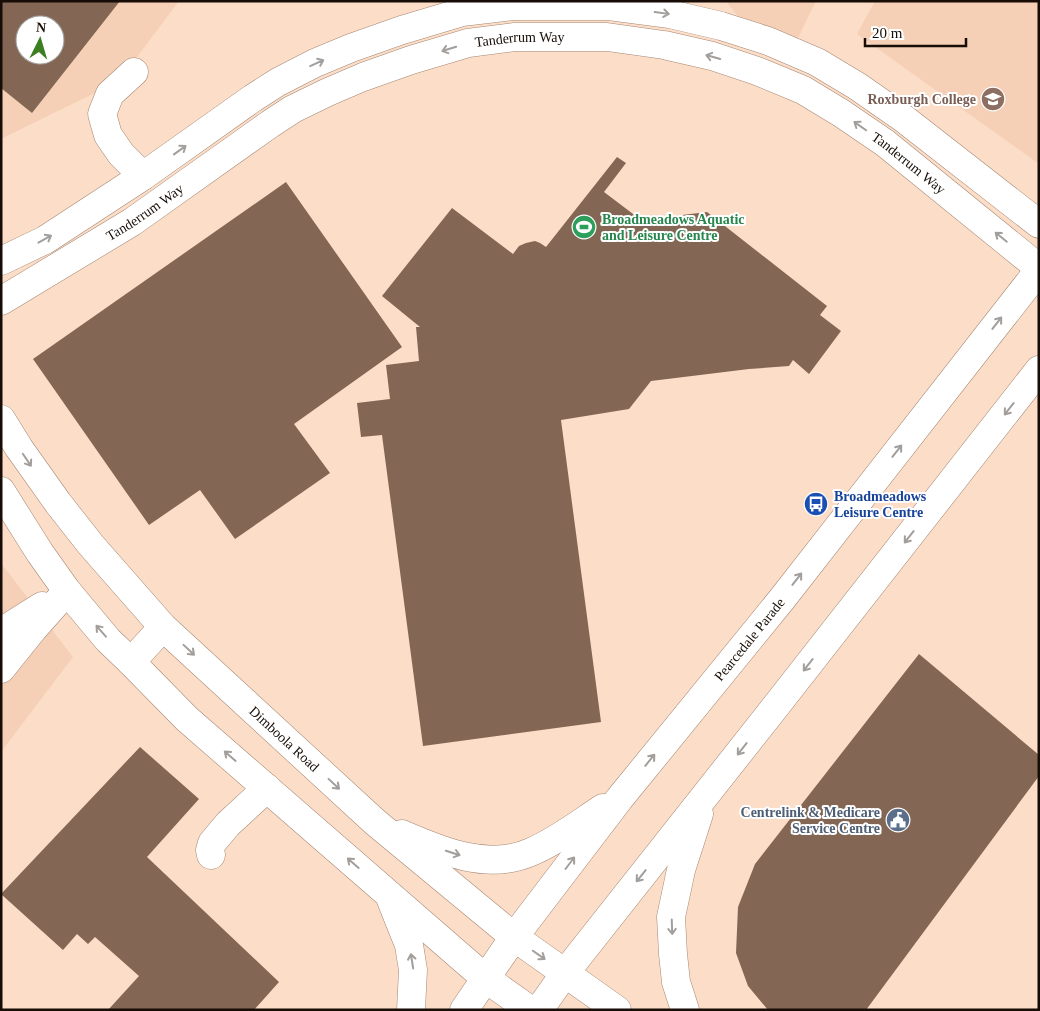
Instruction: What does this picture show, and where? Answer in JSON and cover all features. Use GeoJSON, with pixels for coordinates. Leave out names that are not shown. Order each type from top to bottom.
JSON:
{"type":"FeatureCollection","features":[{"type":"Feature","properties":{"kind":"street"},"geometry":{"type":"LineString","coordinates":[[1,261],[45,240],[143,176],[253,98],[278,82],[315,63],[402,30],[462,12],[513,6],[609,6],[670,14],[721,26],[768,41],[817,62],[857,86],[903,118],[1039,224]]}},
{"type":"Feature","properties":{"kind":"street","name":"Tanderrum Way"},"geometry":{"type":"LineString","coordinates":[[1,301],[132,222],[293,109],[363,77],[411,60],[468,43],[516,37],[607,38],[664,45],[721,59],[757,71],[803,90],[885,143],[1039,269]]}},
{"type":"Feature","properties":{"kind":"street"},"geometry":{"type":"LineString","coordinates":[[134,72],[110,94],[102,114],[108,135],[121,154],[143,176]]}},
{"type":"Feature","properties":{"kind":"street","name":"Pearcedale Parade"},"geometry":{"type":"LineString","coordinates":[[464,1010],[514,937],[620,798],[782,599],[1039,269]]}},
{"type":"Feature","properties":{"kind":"street"},"geometry":{"type":"LineString","coordinates":[[539,1010],[565,973],[1039,370]]}},
{"type":"Feature","properties":{"kind":"street","name":"Dimboola Road"},"geometry":{"type":"LineString","coordinates":[[1,419],[63,510],[163,627],[375,822],[514,937],[616,1010]]}},
{"type":"Feature","properties":{"kind":"street"},"geometry":{"type":"LineString","coordinates":[[1,491],[40,553],[67,591],[103,633],[187,719],[485,978],[530,1010]]}},
{"type":"Feature","properties":{"kind":"street"},"geometry":{"type":"LineString","coordinates":[[1,632],[67,591]]}},
{"type":"Feature","properties":{"kind":"street"},"geometry":{"type":"LineString","coordinates":[[1,669],[67,591]]}},
{"type":"Feature","properties":{"kind":"street"},"geometry":{"type":"LineString","coordinates":[[131,662],[163,627]]}},
{"type":"Feature","properties":{"kind":"street"},"geometry":{"type":"LineString","coordinates":[[211,856],[212,843],[228,824],[268,788]]}},
{"type":"Feature","properties":{"kind":"street"},"geometry":{"type":"LineString","coordinates":[[685,1010],[676,982],[671,917],[681,870],[705,796]]}},
{"type":"Feature","properties":{"kind":"street"},"geometry":{"type":"LineString","coordinates":[[375,822],[422,843],[459,856],[483,860],[505,859],[529,854],[546,845],[620,798]]}},
{"type":"Feature","properties":{"kind":"street"},"geometry":{"type":"LineString","coordinates":[[389,895],[409,945],[413,970],[411,1010]]}},
{"type":"Feature","properties":{"kind":"shaded area"},"geometry":{"type":"Polygon","coordinates":[[[1,1],[179,1],[119,81],[1,139],[1,1]]]}},
{"type":"Feature","properties":{"kind":"shaded area"},"geometry":{"type":"Polygon","coordinates":[[[726,1],[816,1],[798,38],[743,23],[726,1]]]}},
{"type":"Feature","properties":{"kind":"shaded area","name":"Roxburgh College"},"geometry":{"type":"Polygon","coordinates":[[[875,1],[1039,1],[1039,164],[857,34],[875,1]]]}},
{"type":"Feature","properties":{"kind":"shaded area"},"geometry":{"type":"Polygon","coordinates":[[[1,563],[73,657],[1,752],[1,563]]]}},
{"type":"Feature","properties":{"kind":"building"},"geometry":{"type":"Polygon","coordinates":[[[1,1],[120,1],[32,113],[1,88],[1,1]]]}},
{"type":"Feature","properties":{"kind":"building"},"geometry":{"type":"Polygon","coordinates":[[[617,157],[626,163],[604,192],[641,220],[707,212],[827,306],[820,315],[841,331],[809,374],[793,360],[789,366],[651,381],[629,409],[561,420],[601,722],[423,746],[382,435],[361,437],[357,403],[390,399],[386,365],[419,361],[416,327],[420,327],[382,296],[452,208],[513,254],[519,246],[535,241],[546,247],[617,157]]]}},
{"type":"Feature","properties":{"kind":"building"},"geometry":{"type":"Polygon","coordinates":[[[286,182],[402,347],[294,424],[330,473],[235,539],[200,490],[149,525],[33,359],[286,182]]]}},
{"type":"Feature","properties":{"kind":"building","name":"Centrelink & Medicare Service Centre"},"geometry":{"type":"Polygon","coordinates":[[[919,654],[1039,755],[1039,776],[866,1010],[768,1010],[748,986],[736,953],[738,907],[755,864],[919,654]]]}},
{"type":"Feature","properties":{"kind":"building"},"geometry":{"type":"Polygon","coordinates":[[[140,747],[199,799],[147,857],[279,982],[254,1010],[108,1010],[139,976],[95,937],[88,944],[77,934],[63,950],[1,894],[140,747]]]}},
{"type":"Feature","properties":{"kind":"place","name":"Roxburgh College"},"geometry":{"type":"Point","coordinates":[993,99]}},
{"type":"Feature","properties":{"kind":"place","name":"Broadmeadows Aquatic and Leisure Centre"},"geometry":{"type":"Point","coordinates":[584,227]}},
{"type":"Feature","properties":{"kind":"place","name":"Broadmeadows Leisure Centre"},"geometry":{"type":"Point","coordinates":[816,504]}},
{"type":"Feature","properties":{"kind":"place","name":"Centrelink & Medicare Service Centre"},"geometry":{"type":"Point","coordinates":[898,820]}}]}
